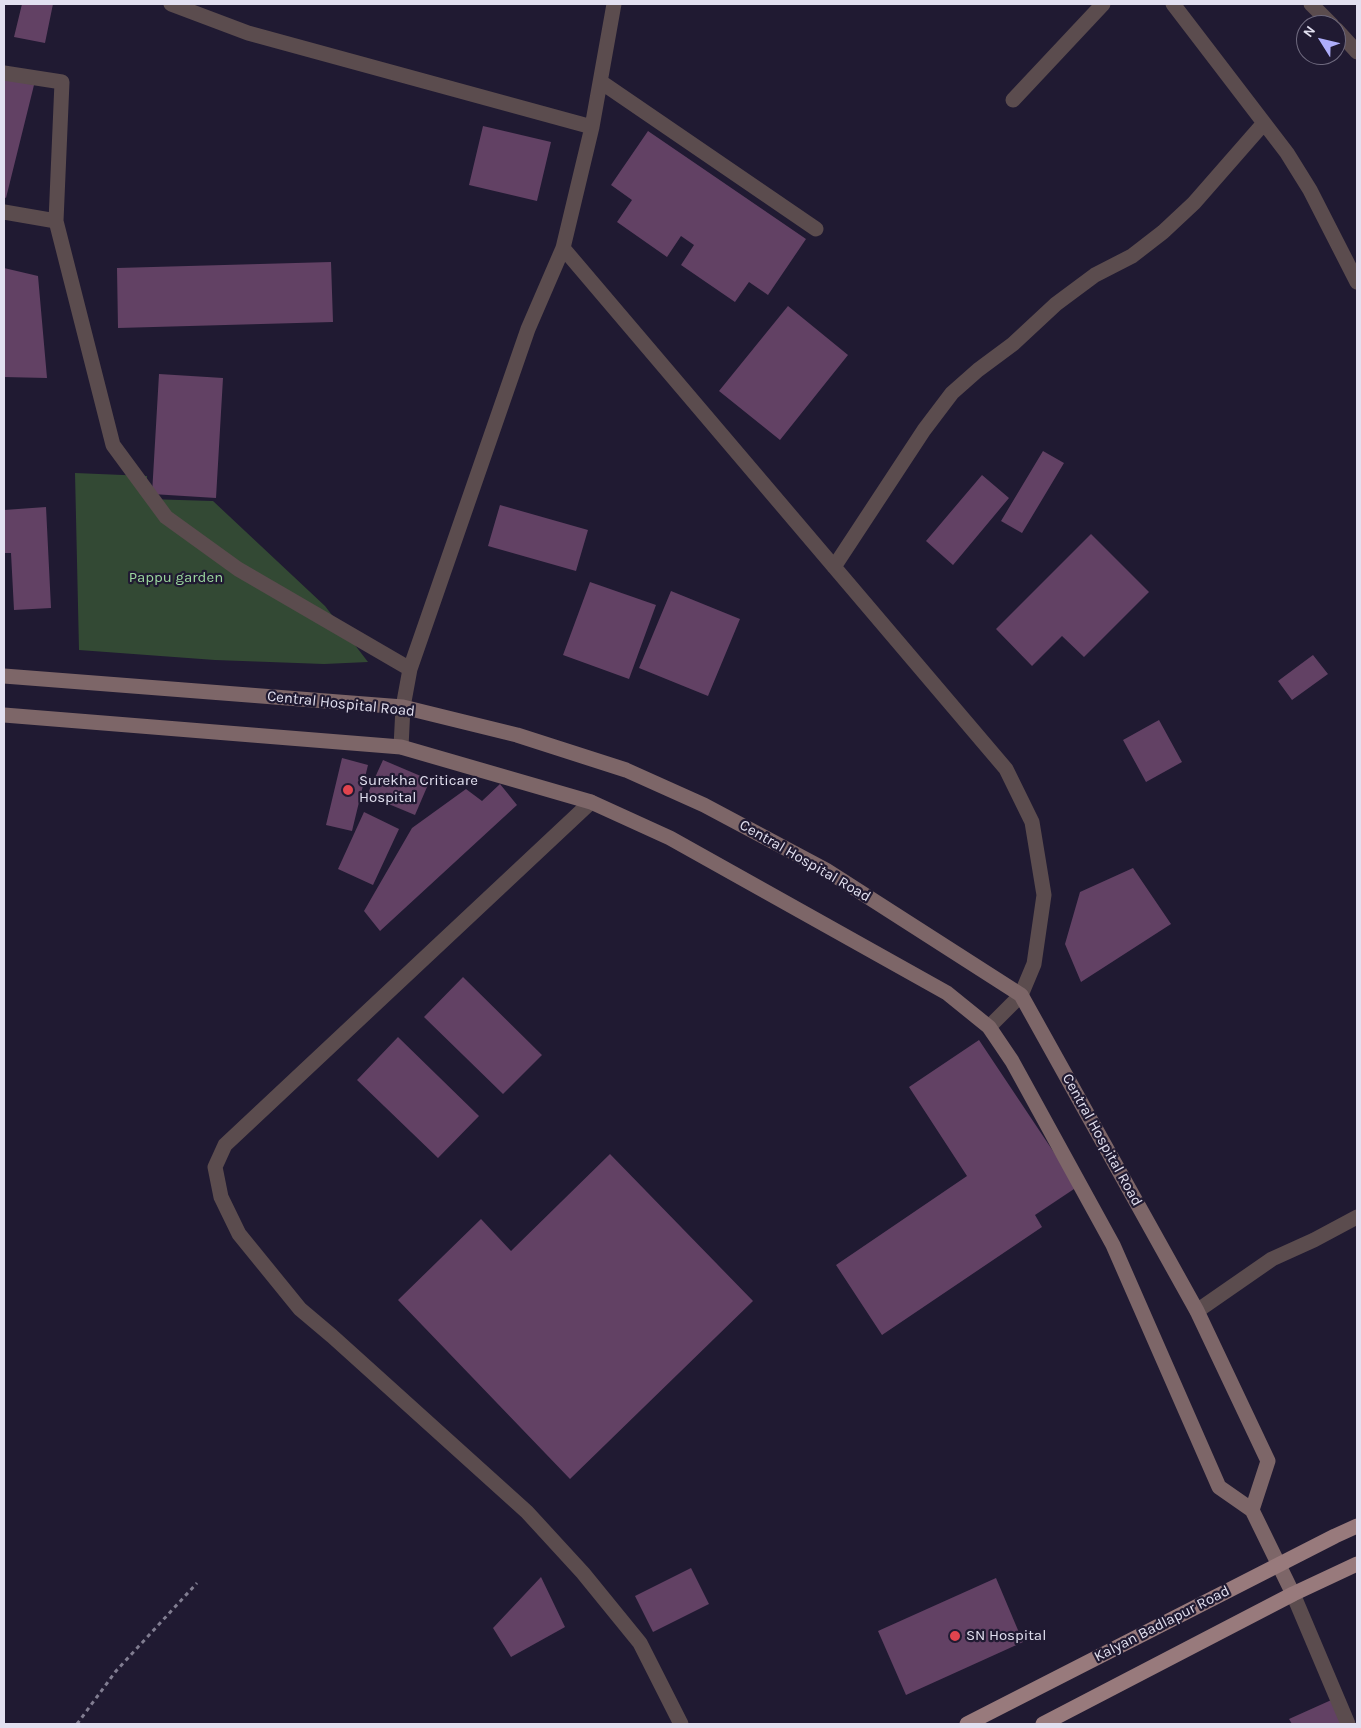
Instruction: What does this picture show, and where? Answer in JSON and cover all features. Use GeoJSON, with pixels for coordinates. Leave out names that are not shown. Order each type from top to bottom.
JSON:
{"type":"FeatureCollection","features":[{"type":"Feature","properties":{"kind":"main road","name":"Kalyan Badlapur Road"},"geometry":{"type":"LineString","coordinates":[[967,1724],[1357,1526]]}},
{"type":"Feature","properties":{"kind":"main road"},"geometry":{"type":"LineString","coordinates":[[1044,1724],[1294,1594],[1357,1564]]}},
{"type":"Feature","properties":{"kind":"street"},"geometry":{"type":"LineString","coordinates":[[171,4],[248,33],[592,127]]}},
{"type":"Feature","properties":{"kind":"street"},"geometry":{"type":"LineString","coordinates":[[401,747],[403,707],[410,669],[528,329],[563,248],[592,127],[614,4]]}},
{"type":"Feature","properties":{"kind":"street"},"geometry":{"type":"LineString","coordinates":[[1013,100],[1103,4]]}},
{"type":"Feature","properties":{"kind":"street"},"geometry":{"type":"LineString","coordinates":[[1173,4],[1287,153],[1310,190],[1357,282]]}},
{"type":"Feature","properties":{"kind":"street"},"geometry":{"type":"LineString","coordinates":[[1311,4],[1322,15]]}},
{"type":"Feature","properties":{"kind":"street"},"geometry":{"type":"LineString","coordinates":[[1346,40],[1357,52]]}},
{"type":"Feature","properties":{"kind":"street"},"geometry":{"type":"LineString","coordinates":[[4,73],[62,82],[56,221],[113,444],[166,517],[238,569],[410,669]]}},
{"type":"Feature","properties":{"kind":"street"},"geometry":{"type":"LineString","coordinates":[[600,82],[816,229]]}},
{"type":"Feature","properties":{"kind":"street"},"geometry":{"type":"LineString","coordinates":[[834,567],[924,430],[952,393],[978,370],[1013,344],[1056,304],[1095,275],[1132,256],[1163,232],[1194,203],[1264,123]]}},
{"type":"Feature","properties":{"kind":"street"},"geometry":{"type":"LineString","coordinates":[[4,212],[56,221]]}},
{"type":"Feature","properties":{"kind":"street"},"geometry":{"type":"LineString","coordinates":[[563,248],[1006,769],[1032,822],[1044,895],[1034,964],[1021,995],[989,1027]]}},
{"type":"Feature","properties":{"kind":"street","name":"Central Hospital Road"},"geometry":{"type":"LineString","coordinates":[[4,676],[403,707],[517,735],[626,770],[704,805],[826,870],[1021,995],[1197,1311],[1268,1461],[1252,1510]]}},
{"type":"Feature","properties":{"kind":"street"},"geometry":{"type":"LineString","coordinates":[[4,715],[401,747],[591,802],[670,838],[947,993],[989,1027],[1012,1061],[1113,1245],[1219,1487],[1252,1510],[1294,1594],[1348,1724]]}},
{"type":"Feature","properties":{"kind":"street"},"geometry":{"type":"LineString","coordinates":[[591,802],[225,1145],[215,1167],[221,1197],[239,1234],[300,1309],[527,1512],[571,1560],[640,1643],[680,1724]]}},
{"type":"Feature","properties":{"kind":"street"},"geometry":{"type":"LineString","coordinates":[[1197,1311],[1272,1259],[1314,1240],[1357,1217]]}},
{"type":"Feature","properties":{"kind":"path"},"geometry":{"type":"LineString","coordinates":[[77,1724],[116,1671],[197,1583]]}},
{"type":"Feature","properties":{"kind":"green space","name":"Pappu garden"},"geometry":{"type":"Polygon","coordinates":[[[75,473],[147,476],[147,499],[213,501],[325,606],[368,662],[324,664],[215,660],[79,650],[75,473]]]}},
{"type":"Feature","properties":{"kind":"building"},"geometry":{"type":"Polygon","coordinates":[[[22,4],[53,4],[45,43],[14,37],[22,4]]]}},
{"type":"Feature","properties":{"kind":"building"},"geometry":{"type":"Polygon","coordinates":[[[4,77],[34,85],[6,198],[4,197],[4,77]]]}},
{"type":"Feature","properties":{"kind":"building"},"geometry":{"type":"Polygon","coordinates":[[[483,126],[551,142],[537,201],[469,185],[483,126]]]}},
{"type":"Feature","properties":{"kind":"building"},"geometry":{"type":"Polygon","coordinates":[[[648,131],[806,239],[768,295],[749,282],[735,302],[681,265],[694,245],[681,236],[667,257],[617,222],[632,200],[611,185],[648,131]]]}},
{"type":"Feature","properties":{"kind":"building"},"geometry":{"type":"Polygon","coordinates":[[[331,262],[333,322],[118,328],[117,268],[331,262]]]}},
{"type":"Feature","properties":{"kind":"building"},"geometry":{"type":"Polygon","coordinates":[[[4,268],[38,276],[47,378],[4,377],[4,268]]]}},
{"type":"Feature","properties":{"kind":"building"},"geometry":{"type":"Polygon","coordinates":[[[788,306],[848,355],[780,440],[719,391],[788,306]]]}},
{"type":"Feature","properties":{"kind":"building"},"geometry":{"type":"Polygon","coordinates":[[[159,374],[223,378],[216,498],[152,494],[159,374]]]}},
{"type":"Feature","properties":{"kind":"building"},"geometry":{"type":"Polygon","coordinates":[[[1043,451],[1064,463],[1022,533],[1001,521],[1043,451]]]}},
{"type":"Feature","properties":{"kind":"building"},"geometry":{"type":"Polygon","coordinates":[[[982,475],[1009,498],[953,565],[926,541],[982,475]]]}},
{"type":"Feature","properties":{"kind":"building"},"geometry":{"type":"Polygon","coordinates":[[[500,505],[588,530],[576,571],[488,546],[500,505]]]}},
{"type":"Feature","properties":{"kind":"building"},"geometry":{"type":"Polygon","coordinates":[[[46,507],[51,608],[14,610],[11,553],[4,553],[4,510],[46,507]]]}},
{"type":"Feature","properties":{"kind":"building"},"geometry":{"type":"Polygon","coordinates":[[[1091,534],[1149,592],[1084,657],[1062,636],[1032,666],[996,629],[1091,534]]]}},
{"type":"Feature","properties":{"kind":"building"},"geometry":{"type":"Polygon","coordinates":[[[590,582],[656,605],[629,679],[563,655],[590,582]]]}},
{"type":"Feature","properties":{"kind":"building"},"geometry":{"type":"Polygon","coordinates":[[[671,591],[740,619],[708,696],[639,668],[671,591]]]}},
{"type":"Feature","properties":{"kind":"building"},"geometry":{"type":"Polygon","coordinates":[[[1313,655],[1328,674],[1292,700],[1278,681],[1313,655]]]}},
{"type":"Feature","properties":{"kind":"building"},"geometry":{"type":"Polygon","coordinates":[[[1159,720],[1182,762],[1146,782],[1123,740],[1159,720]]]}},
{"type":"Feature","properties":{"kind":"building"},"geometry":{"type":"Polygon","coordinates":[[[342,758],[368,765],[352,831],[326,825],[342,758]]]}},
{"type":"Feature","properties":{"kind":"building"},"geometry":{"type":"Polygon","coordinates":[[[383,760],[430,780],[415,815],[367,795],[383,760]]]}},
{"type":"Feature","properties":{"kind":"building"},"geometry":{"type":"Polygon","coordinates":[[[500,784],[517,805],[380,931],[364,911],[412,828],[466,789],[482,801],[500,784]]]}},
{"type":"Feature","properties":{"kind":"building"},"geometry":{"type":"Polygon","coordinates":[[[364,812],[399,829],[373,885],[338,869],[364,812]]]}},
{"type":"Feature","properties":{"kind":"building"},"geometry":{"type":"Polygon","coordinates":[[[1133,868],[1171,924],[1081,982],[1065,944],[1080,892],[1133,868]]]}},
{"type":"Feature","properties":{"kind":"building"},"geometry":{"type":"Polygon","coordinates":[[[463,977],[542,1055],[503,1094],[424,1017],[463,977]]]}},
{"type":"Feature","properties":{"kind":"building"},"geometry":{"type":"Polygon","coordinates":[[[398,1037],[479,1116],[438,1158],[357,1080],[398,1037]]]}},
{"type":"Feature","properties":{"kind":"building"},"geometry":{"type":"Polygon","coordinates":[[[979,1040],[1077,1187],[1035,1215],[1042,1227],[882,1335],[836,1265],[967,1176],[909,1087],[979,1040]]]}},
{"type":"Feature","properties":{"kind":"building"},"geometry":{"type":"Polygon","coordinates":[[[610,1154],[753,1301],[570,1479],[398,1300],[481,1219],[511,1251],[610,1154]]]}},
{"type":"Feature","properties":{"kind":"building"},"geometry":{"type":"Polygon","coordinates":[[[691,1568],[709,1604],[653,1632],[635,1596],[691,1568]]]}},
{"type":"Feature","properties":{"kind":"building"},"geometry":{"type":"Polygon","coordinates":[[[541,1577],[565,1627],[511,1657],[493,1628],[541,1577]]]}},
{"type":"Feature","properties":{"kind":"building"},"geometry":{"type":"Polygon","coordinates":[[[996,1578],[1023,1642],[906,1695],[878,1631],[996,1578]]]}},
{"type":"Feature","properties":{"kind":"building"},"geometry":{"type":"Polygon","coordinates":[[[1338,1697],[1350,1724],[1292,1724],[1289,1719],[1338,1697]]]}},
{"type":"Feature","properties":{"kind":"place","name":"Surekha Criticare Hospital"},"geometry":{"type":"Point","coordinates":[348,790]}},
{"type":"Feature","properties":{"kind":"place","name":"SN Hospital"},"geometry":{"type":"Point","coordinates":[955,1636]}}]}
